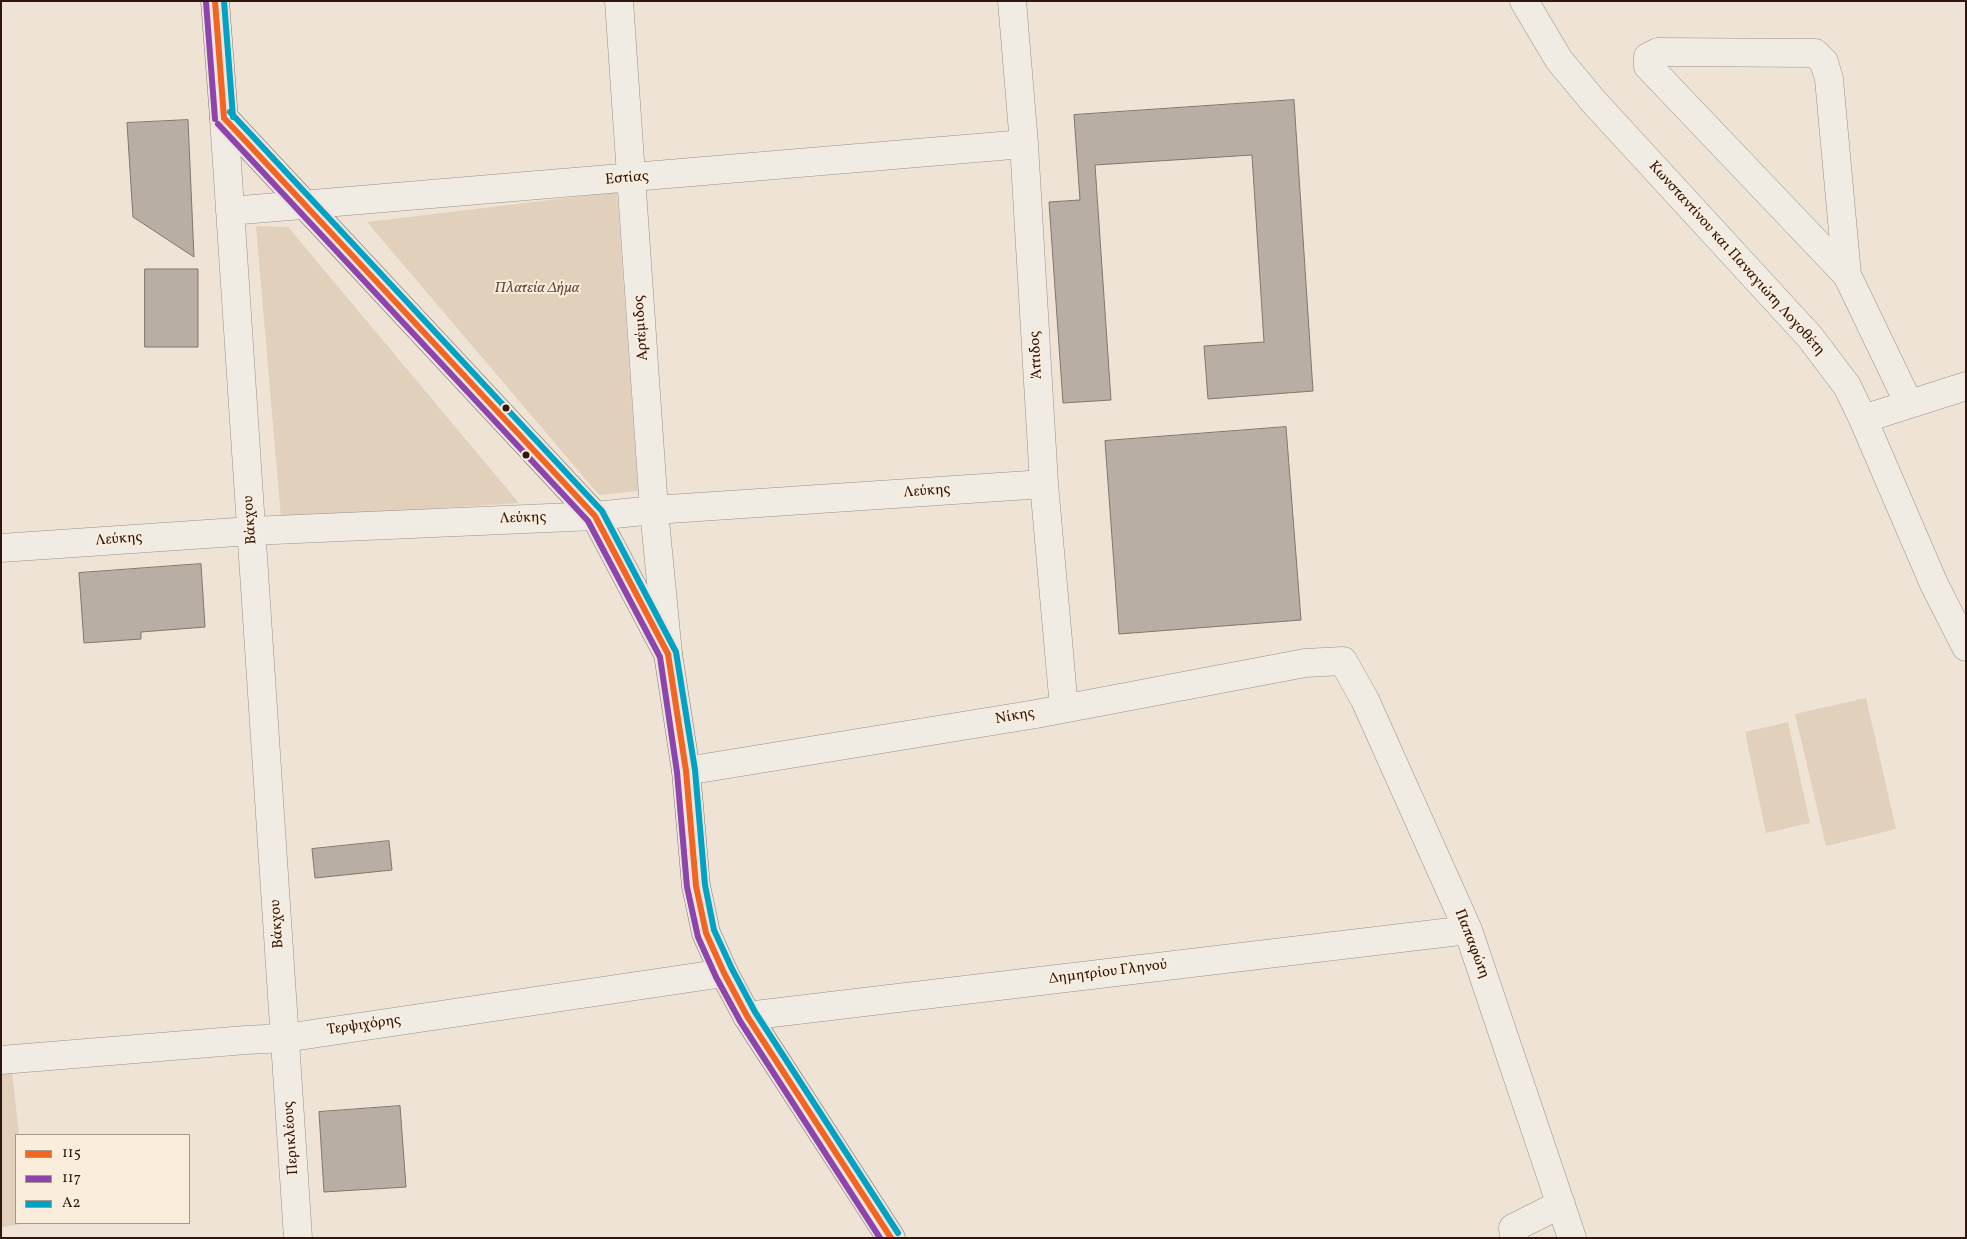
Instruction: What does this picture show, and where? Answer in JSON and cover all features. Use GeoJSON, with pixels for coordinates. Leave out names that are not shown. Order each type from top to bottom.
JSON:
{"type":"FeatureCollection","features":[{"type":"Feature","properties":{"kind":"main road","name":"Βάκχου"},"geometry":{"type":"LineString","coordinates":[[215,1],[224,118]]}},
{"type":"Feature","properties":{"kind":"main road"},"geometry":{"type":"LineString","coordinates":[[224,118],[595,516],[668,654],[686,771],[696,886],[706,933],[724,973],[747,1016],[891,1238]]}},
{"type":"Feature","properties":{"kind":"street","name":"Αρτέμιδος"},"geometry":{"type":"LineString","coordinates":[[619,1],[654,510],[668,654]]}},
{"type":"Feature","properties":{"kind":"street","name":"Άττιδος"},"geometry":{"type":"LineString","coordinates":[[1012,1],[1024,144],[1044,484],[1064,708]]}},
{"type":"Feature","properties":{"kind":"street","name":"Κωνσταντίνου και Παναγιώτη Λογοθέτη"},"geometry":{"type":"LineString","coordinates":[[1524,1],[1559,60],[1594,102],[1810,337],[1847,386],[1863,418],[1934,584],[1966,646]]}},
{"type":"Feature","properties":{"kind":"street"},"geometry":{"type":"LineString","coordinates":[[1847,275],[1829,79],[1824,62],[1815,53],[1658,52],[1648,57],[1648,66],[1847,275],[1909,404]]}},
{"type":"Feature","properties":{"kind":"street","name":"Βάκχου"},"geometry":{"type":"LineString","coordinates":[[224,118],[286,1038]]}},
{"type":"Feature","properties":{"kind":"street","name":"Εστίας"},"geometry":{"type":"LineString","coordinates":[[230,211],[1024,144]]}},
{"type":"Feature","properties":{"kind":"street"},"geometry":{"type":"LineString","coordinates":[[1863,418],[1966,386]]}},
{"type":"Feature","properties":{"kind":"street","name":"Λεύκης"},"geometry":{"type":"LineString","coordinates":[[1,548],[251,531],[595,516],[654,510],[1044,484]]}},
{"type":"Feature","properties":{"kind":"street","name":"Νίκης"},"geometry":{"type":"LineString","coordinates":[[686,771],[1064,708],[1305,663],[1343,661]]}},
{"type":"Feature","properties":{"kind":"street","name":"Παπαφώτη"},"geometry":{"type":"LineString","coordinates":[[1343,661],[1365,700],[1468,930],[1572,1238]]}},
{"type":"Feature","properties":{"kind":"street","name":"Δημητρίου Γληνού"},"geometry":{"type":"LineString","coordinates":[[747,1016],[1468,930]]}},
{"type":"Feature","properties":{"kind":"street","name":"Τερψιχόρης"},"geometry":{"type":"LineString","coordinates":[[1,1060],[237,1040],[286,1038],[724,973]]}},
{"type":"Feature","properties":{"kind":"street","name":"Περικλέους"},"geometry":{"type":"LineString","coordinates":[[286,1038],[298,1238]]}},
{"type":"Feature","properties":{"kind":"street"},"geometry":{"type":"LineString","coordinates":[[1514,1238],[1513,1228],[1561,1204]]}},
{"type":"Feature","properties":{"kind":"green space","name":"Πλατεία Δήμα"},"geometry":{"type":"Polygon","coordinates":[[[617,192],[638,491],[599,495],[367,222],[617,192]]]}},
{"type":"Feature","properties":{"kind":"green space"},"geometry":{"type":"Polygon","coordinates":[[[256,226],[288,227],[519,503],[281,518],[256,226]]]}},
{"type":"Feature","properties":{"kind":"green space"},"geometry":{"type":"Polygon","coordinates":[[[1866,698],[1896,829],[1826,846],[1795,714],[1866,698]]]}},
{"type":"Feature","properties":{"kind":"green space"},"geometry":{"type":"Polygon","coordinates":[[[1788,722],[1810,823],[1766,833],[1745,732],[1788,722]]]}},
{"type":"Feature","properties":{"kind":"green space"},"geometry":{"type":"Polygon","coordinates":[[[12,1071],[19,1134],[15,1134],[15,1224],[23,1224],[1,1227],[1,1072],[12,1071]]]}},
{"type":"Feature","properties":{"kind":"building"},"geometry":{"type":"Polygon","coordinates":[[[1294,100],[1313,391],[1208,399],[1204,346],[1264,342],[1252,155],[1095,165],[1111,400],[1063,403],[1049,202],[1080,200],[1074,115],[1294,100]]]}},
{"type":"Feature","properties":{"kind":"building"},"geometry":{"type":"Polygon","coordinates":[[[188,120],[194,257],[133,217],[127,123],[188,120]]]}},
{"type":"Feature","properties":{"kind":"building"},"geometry":{"type":"Polygon","coordinates":[[[145,269],[198,269],[198,347],[145,347],[145,269]]]}},
{"type":"Feature","properties":{"kind":"building"},"geometry":{"type":"Polygon","coordinates":[[[1286,427],[1301,620],[1119,634],[1105,441],[1286,427]]]}},
{"type":"Feature","properties":{"kind":"building"},"geometry":{"type":"Polygon","coordinates":[[[201,564],[205,627],[141,632],[141,639],[84,643],[79,573],[201,564]]]}},
{"type":"Feature","properties":{"kind":"building"},"geometry":{"type":"Polygon","coordinates":[[[389,841],[392,870],[315,878],[312,849],[389,841]]]}},
{"type":"Feature","properties":{"kind":"building"},"geometry":{"type":"Polygon","coordinates":[[[400,1106],[406,1187],[324,1192],[319,1112],[400,1106]]]}},
{"type":"Feature","properties":{"kind":"transit line","name":"115"},"geometry":{"type":"LineString","coordinates":[[215,1],[224,118]]}},
{"type":"Feature","properties":{"kind":"transit line","name":"Α2"},"geometry":{"type":"LineString","coordinates":[[224,1],[233,117]]}},
{"type":"Feature","properties":{"kind":"transit line","name":"117"},"geometry":{"type":"LineString","coordinates":[[206,2],[215,119]]}},
{"type":"Feature","properties":{"kind":"transit line","name":"Α2"},"geometry":{"type":"LineString","coordinates":[[230,112],[602,511],[676,652],[695,770],[705,885],[714,930],[755,1012],[898,1233]]}},
{"type":"Feature","properties":{"kind":"transit line","name":"115"},"geometry":{"type":"LineString","coordinates":[[224,118],[595,516],[668,654],[686,771],[696,886],[706,933],[724,973],[747,1016],[891,1238]]}},
{"type":"Feature","properties":{"kind":"transit line","name":"117"},"geometry":{"type":"LineString","coordinates":[[218,124],[588,521],[660,657],[677,772],[687,887],[698,937],[716,977],[740,1021],[880,1238]]}}]}
